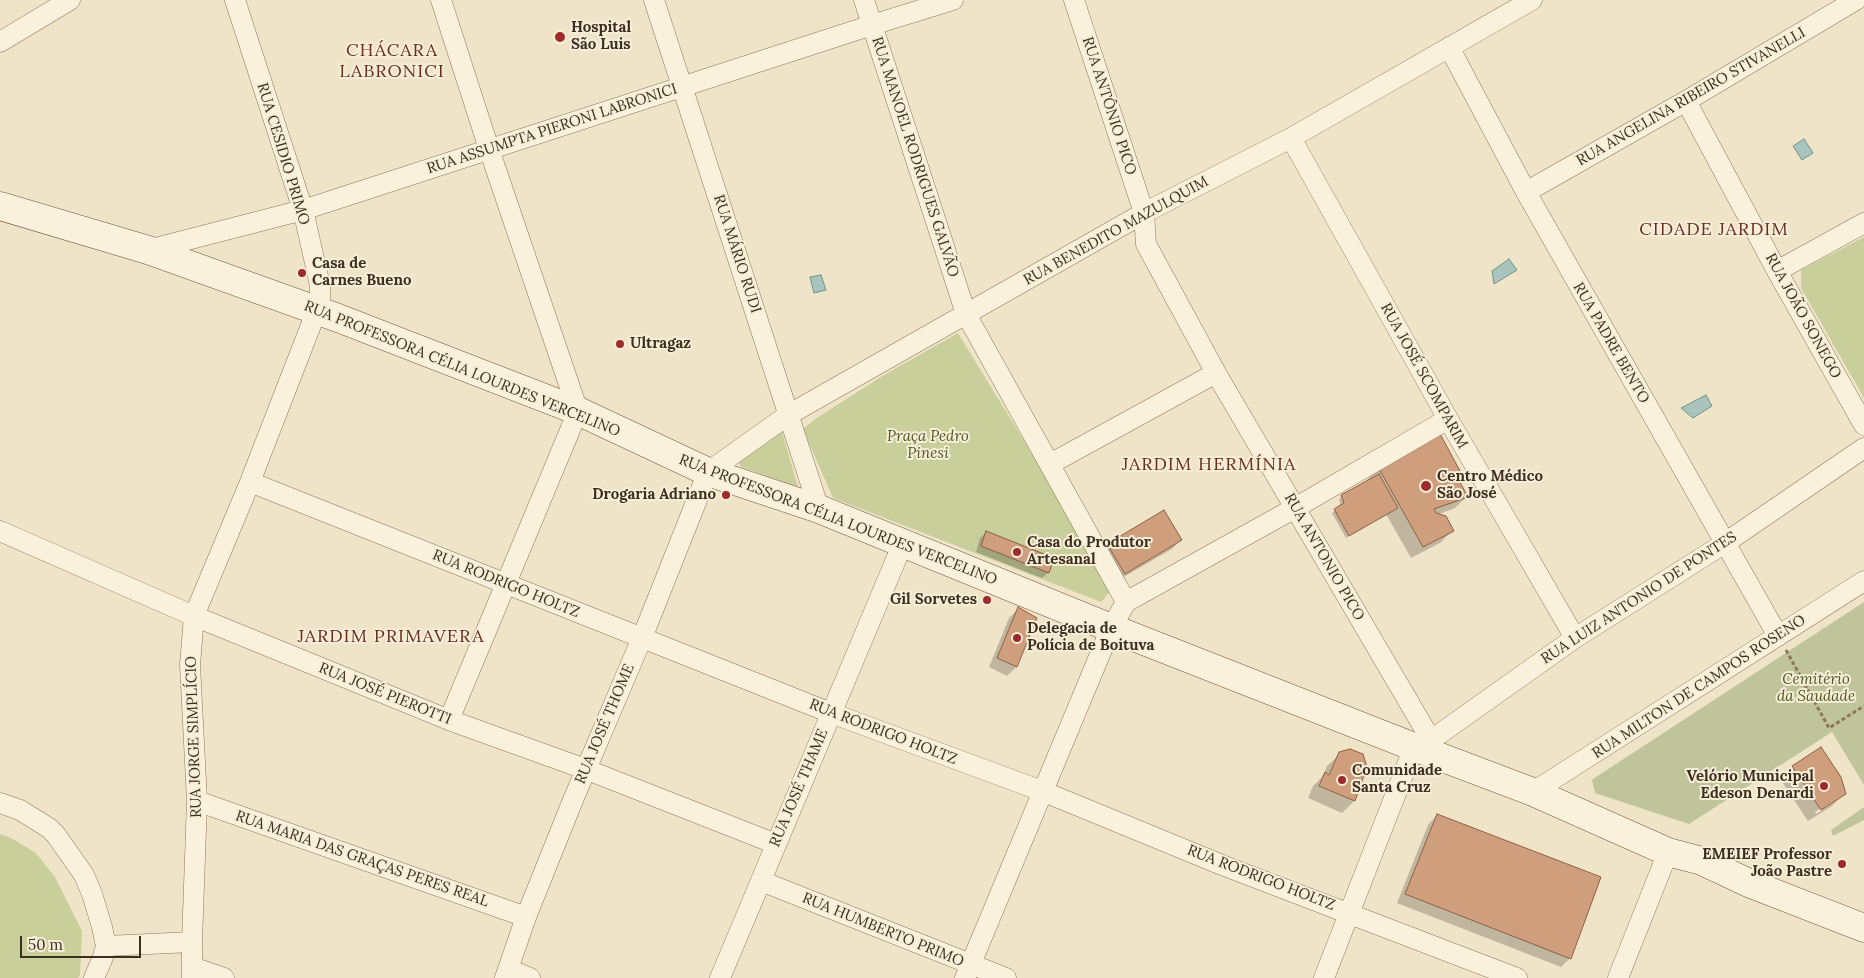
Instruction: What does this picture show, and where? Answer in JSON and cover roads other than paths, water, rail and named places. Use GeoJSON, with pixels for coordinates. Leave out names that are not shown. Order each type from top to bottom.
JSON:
{"type":"FeatureCollection","features":[{"type":"Feature","properties":{"kind":"main road","name":"RUA PROFESSORA CÉLIA LOURDES VERCELINO"},"geometry":{"type":"LineString","coordinates":[[0,206],[148,250],[317,311],[578,412],[708,472],[819,509],[1111,628],[1422,744],[1668,852],[1702,861],[1751,884],[1864,928]]}},
{"type":"Feature","properties":{"kind":"street"},"geometry":{"type":"LineString","coordinates":[[0,42],[70,0]]}},
{"type":"Feature","properties":{"kind":"street","name":"RUA CESIDIO PRIMO"},"geometry":{"type":"LineString","coordinates":[[235,0],[302,210],[320,284],[320,302],[317,311]]}},
{"type":"Feature","properties":{"kind":"street"},"geometry":{"type":"LineString","coordinates":[[441,0],[578,412],[449,720]]}},
{"type":"Feature","properties":{"kind":"street","name":"RUA MÁRIO RUDI"},"geometry":{"type":"LineString","coordinates":[[654,0],[819,509]]}},
{"type":"Feature","properties":{"kind":"street","name":"RUA MANOEL RODRIGUES GALVÃO"},"geometry":{"type":"LineString","coordinates":[[864,0],[966,314]]}},
{"type":"Feature","properties":{"kind":"street","name":"RUA ASSUMPTA PIERONI LABRONICI"},"geometry":{"type":"LineString","coordinates":[[148,250],[302,210],[489,148],[953,0]]}},
{"type":"Feature","properties":{"kind":"street","name":"RUA ANTÔNIO PICO"},"geometry":{"type":"LineString","coordinates":[[1074,0],[1144,213]]}},
{"type":"Feature","properties":{"kind":"street","name":"RUA BENEDITO MAZULQUIM"},"geometry":{"type":"LineString","coordinates":[[708,472],[788,415],[1144,213],[1291,138],[1532,0]]}},
{"type":"Feature","properties":{"kind":"street","name":"RUA ANGELINA RIBEIRO STIVANELLI"},"geometry":{"type":"LineString","coordinates":[[1526,192],[1686,101],[1856,0]]}},
{"type":"Feature","properties":{"kind":"street","name":"RUA PADRE BENTO"},"geometry":{"type":"LineString","coordinates":[[1449,47],[1526,192],[1778,636]]}},
{"type":"Feature","properties":{"kind":"street","name":"RUA JOÃO SONEGO"},"geometry":{"type":"LineString","coordinates":[[1686,101],[1777,271],[1864,425]]}},
{"type":"Feature","properties":{"kind":"street","name":"RUA JOSÉ SCOMPARIM"},"geometry":{"type":"LineString","coordinates":[[1291,138],[1448,419],[1575,638]]}},
{"type":"Feature","properties":{"kind":"street","name":"RUA ANTONIO PICO"},"geometry":{"type":"LineString","coordinates":[[1144,213],[1146,244],[1216,373],[1295,508],[1422,744]]}},
{"type":"Feature","properties":{"kind":"street"},"geometry":{"type":"LineString","coordinates":[[1777,271],[1864,223]]}},
{"type":"Feature","properties":{"kind":"street","name":"RUA JORGE SIMPLÍCIO"},"geometry":{"type":"LineString","coordinates":[[192,972],[197,801],[190,664],[194,616],[250,482],[317,311]]}},
{"type":"Feature","properties":{"kind":"street"},"geometry":{"type":"LineString","coordinates":[[966,314],[1126,602]]}},
{"type":"Feature","properties":{"kind":"street"},"geometry":{"type":"LineString","coordinates":[[1050,464],[1216,373]]}},
{"type":"Feature","properties":{"kind":"street"},"geometry":{"type":"LineString","coordinates":[[967,971],[1111,628],[1126,602],[1295,508],[1448,419]]}},
{"type":"Feature","properties":{"kind":"street","name":"RUA LUIZ ANTONIO DE PONTES"},"geometry":{"type":"LineString","coordinates":[[1422,744],[1575,638],[1724,543],[1864,448]]}},
{"type":"Feature","properties":{"kind":"street","name":"RUA JOSÉ THOME"},"geometry":{"type":"LineString","coordinates":[[507,974],[526,917],[585,769],[642,638],[708,472]]}},
{"type":"Feature","properties":{"kind":"street","name":"RUA RODRIGO HOLTZ"},"geometry":{"type":"LineString","coordinates":[[250,482],[831,713],[1042,791],[1222,865],[1517,978]]}},
{"type":"Feature","properties":{"kind":"street","name":"RUA JOSÉ PIEROTTI"},"geometry":{"type":"LineString","coordinates":[[0,531],[194,616],[449,720],[585,769],[776,844]]}},
{"type":"Feature","properties":{"kind":"street","name":"RUA JOSÉ THAME"},"geometry":{"type":"LineString","coordinates":[[720,978],[902,543]]}},
{"type":"Feature","properties":{"kind":"street","name":"RUA MILTON DE CAMPOS ROSENO"},"geometry":{"type":"LineString","coordinates":[[1533,792],[1864,581]]}},
{"type":"Feature","properties":{"kind":"street"},"geometry":{"type":"LineString","coordinates":[[1324,978],[1422,744]]}},
{"type":"Feature","properties":{"kind":"street","name":"RUA MARIA DAS GRAÇAS PERES REAL"},"geometry":{"type":"LineString","coordinates":[[197,801],[526,917]]}},
{"type":"Feature","properties":{"kind":"street"},"geometry":{"type":"LineString","coordinates":[[0,802],[20,810],[56,835],[75,861],[90,888],[106,946],[94,978]]}},
{"type":"Feature","properties":{"kind":"street"},"geometry":{"type":"LineString","coordinates":[[1618,978],[1668,852]]}},
{"type":"Feature","properties":{"kind":"street","name":"RUA HUMBERTO PRIMO"},"geometry":{"type":"LineString","coordinates":[[760,881],[967,971],[1006,978]]}},
{"type":"Feature","properties":{"kind":"street"},"geometry":{"type":"LineString","coordinates":[[106,946],[192,942]]}},
{"type":"Feature","properties":{"kind":"street"},"geometry":{"type":"LineString","coordinates":[[192,972],[224,978]]}},
{"type":"Feature","properties":{"kind":"street"},"geometry":{"type":"LineString","coordinates":[[507,974],[530,978]]}},
{"type":"Feature","properties":{"kind":"water"},"geometry":{"type":"Polygon","coordinates":[[[1804,139],[1813,153],[1802,160],[1793,146],[1804,139]]]}},
{"type":"Feature","properties":{"kind":"water"},"geometry":{"type":"Polygon","coordinates":[[[1509,259],[1517,270],[1494,284],[1492,271],[1509,259]]]}},
{"type":"Feature","properties":{"kind":"water"},"geometry":{"type":"Polygon","coordinates":[[[821,275],[826,290],[814,293],[810,277],[821,275]]]}},
{"type":"Feature","properties":{"kind":"water"},"geometry":{"type":"Polygon","coordinates":[[[1706,395],[1712,406],[1693,418],[1681,408],[1706,395]]]}},
{"type":"Feature","properties":{"kind":"place","name":"Hospital São Luis"},"geometry":{"type":"Point","coordinates":[560,37]}},
{"type":"Feature","properties":{"kind":"place","name":"Casa de Carnes Bueno"},"geometry":{"type":"Point","coordinates":[302,273]}},
{"type":"Feature","properties":{"kind":"place","name":"Ultragaz"},"geometry":{"type":"Point","coordinates":[620,344]}},
{"type":"Feature","properties":{"kind":"place","name":"Centro Médico São José"},"geometry":{"type":"Point","coordinates":[1426,486]}},
{"type":"Feature","properties":{"kind":"place","name":"Drogaria Adriano"},"geometry":{"type":"Point","coordinates":[726,495]}},
{"type":"Feature","properties":{"kind":"place","name":"Casa do Produtor Artesanal"},"geometry":{"type":"Point","coordinates":[1017,552]}},
{"type":"Feature","properties":{"kind":"place","name":"Gil Sorvetes"},"geometry":{"type":"Point","coordinates":[987,600]}},
{"type":"Feature","properties":{"kind":"place","name":"Delegacia de Polícia de Boituva"},"geometry":{"type":"Point","coordinates":[1017,638]}},
{"type":"Feature","properties":{"kind":"place","name":"Comunidade Santa Cruz"},"geometry":{"type":"Point","coordinates":[1342,780]}},
{"type":"Feature","properties":{"kind":"place","name":"Velório Municipal Edeson Denardi"},"geometry":{"type":"Point","coordinates":[1824,786]}},
{"type":"Feature","properties":{"kind":"place","name":"EMEIEF Professor João Pastre"},"geometry":{"type":"Point","coordinates":[1842,864]}},
{"type":"Feature","properties":{"kind":"district","name":"CHÁCARA LABRONICI"},"geometry":{"type":"Point","coordinates":[392,61]}},
{"type":"Feature","properties":{"kind":"district","name":"CIDADE JARDIM"},"geometry":{"type":"Point","coordinates":[1714,230]}},
{"type":"Feature","properties":{"kind":"district","name":"JARDIM HERMÍNIA"},"geometry":{"type":"Point","coordinates":[1209,465]}},
{"type":"Feature","properties":{"kind":"district","name":"JARDIM PRIMAVERA"},"geometry":{"type":"Point","coordinates":[391,637]}},
{"type":"Feature","properties":{"kind":"park label","name":"Praça Pedro Pinesi"},"geometry":{"type":"Point","coordinates":[928,446]}},
{"type":"Feature","properties":{"kind":"park label","name":"Cemitério da Saudade"},"geometry":{"type":"Point","coordinates":[1816,688]}}]}
